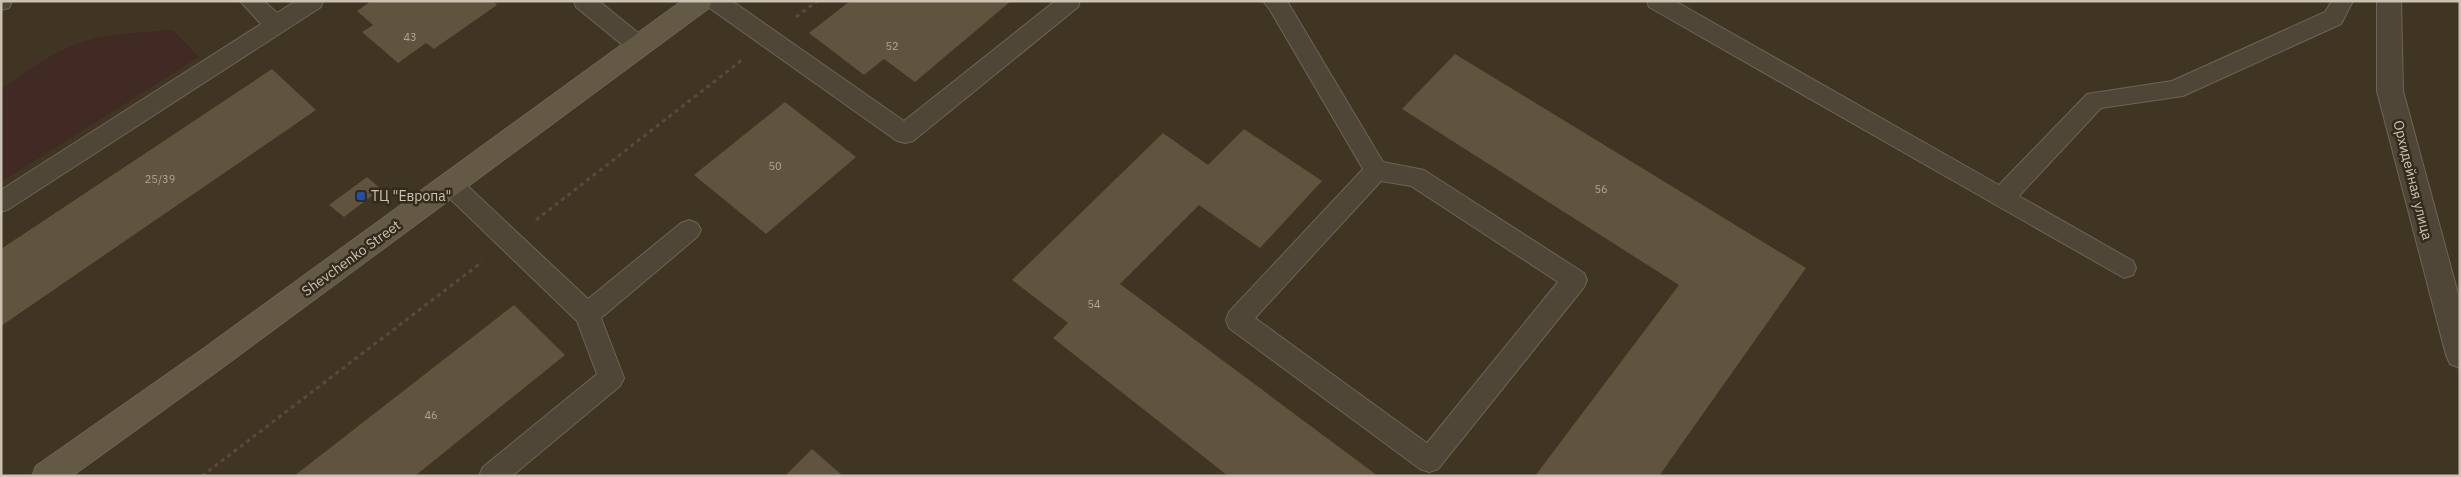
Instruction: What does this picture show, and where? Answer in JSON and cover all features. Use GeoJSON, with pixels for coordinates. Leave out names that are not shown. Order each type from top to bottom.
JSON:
{"type":"FeatureCollection","features":[{"type":"Feature","properties":{"kind":"main road","name":"Shevchenko Street"},"geometry":{"type":"LineString","coordinates":[[47,476],[214,358],[700,1]]}},
{"type":"Feature","properties":{"kind":"street","name":"Орхидейная улица"},"geometry":{"type":"LineString","coordinates":[[2389,1],[2390,91],[2460,355]]}},
{"type":"Feature","properties":{"kind":"lane"},"geometry":{"type":"LineString","coordinates":[[250,1],[276,25]]}},
{"type":"Feature","properties":{"kind":"lane"},"geometry":{"type":"LineString","coordinates":[[1,202],[312,1]]}},
{"type":"Feature","properties":{"kind":"lane"},"geometry":{"type":"LineString","coordinates":[[584,1],[639,46]]}},
{"type":"Feature","properties":{"kind":"lane"},"geometry":{"type":"LineString","coordinates":[[716,1],[905,134],[1070,1]]}},
{"type":"Feature","properties":{"kind":"lane"},"geometry":{"type":"LineString","coordinates":[[1273,1],[1278,4],[1376,171]]}},
{"type":"Feature","properties":{"kind":"lane"},"geometry":{"type":"LineString","coordinates":[[1657,1],[2124,268]]}},
{"type":"Feature","properties":{"kind":"lane"},"geometry":{"type":"LineString","coordinates":[[2002,198],[2095,100],[2175,90],[2333,18],[2343,1]]}},
{"type":"Feature","properties":{"kind":"lane"},"geometry":{"type":"LineString","coordinates":[[1376,171],[1416,177],[1575,280],[1429,460],[1238,320],[1376,171]]}},
{"type":"Feature","properties":{"kind":"lane"},"geometry":{"type":"LineString","coordinates":[[450,184],[587,314],[610,378],[492,476]]}},
{"type":"Feature","properties":{"kind":"lane"},"geometry":{"type":"LineString","coordinates":[[587,314],[689,230]]}},
{"type":"Feature","properties":{"kind":"shaded area"},"geometry":{"type":"Polygon","coordinates":[[[173,30],[199,57],[1,182],[1,89],[45,60],[80,43],[112,35],[173,30]]]}},
{"type":"Feature","properties":{"kind":"building"},"geometry":{"type":"Polygon","coordinates":[[[371,1],[493,1],[497,5],[434,49],[426,43],[398,63],[362,32],[373,25],[357,11],[371,1]]]}},
{"type":"Feature","properties":{"kind":"building"},"geometry":{"type":"Polygon","coordinates":[[[850,1],[1011,1],[915,82],[884,59],[864,75],[809,33],[850,1]]]}},
{"type":"Feature","properties":{"kind":"building"},"geometry":{"type":"Polygon","coordinates":[[[1455,54],[1806,268],[1659,476],[1535,476],[1679,285],[1402,109],[1455,54]]]}},
{"type":"Feature","properties":{"kind":"building"},"geometry":{"type":"Polygon","coordinates":[[[272,69],[316,110],[1,326],[1,249],[272,69]]]}},
{"type":"Feature","properties":{"kind":"building"},"geometry":{"type":"Polygon","coordinates":[[[785,102],[856,157],[766,234],[694,175],[785,102]]]}},
{"type":"Feature","properties":{"kind":"building"},"geometry":{"type":"Polygon","coordinates":[[[1244,129],[1322,181],[1260,248],[1199,205],[1120,284],[1378,476],[1228,476],[1053,338],[1068,323],[1012,280],[1163,133],[1208,165],[1244,129]]]}},
{"type":"Feature","properties":{"kind":"building"},"geometry":{"type":"Polygon","coordinates":[[[367,177],[381,189],[344,217],[329,205],[367,177]]]}},
{"type":"Feature","properties":{"kind":"building"},"geometry":{"type":"Polygon","coordinates":[[[514,305],[565,355],[415,476],[294,476],[514,305]]]}},
{"type":"Feature","properties":{"kind":"building"},"geometry":{"type":"Polygon","coordinates":[[[812,449],[843,476],[785,476],[812,449]]]}},
{"type":"Feature","properties":{"kind":"place","name":"ТЦ \"Европа\""},"geometry":{"type":"Point","coordinates":[361,196]}}]}
